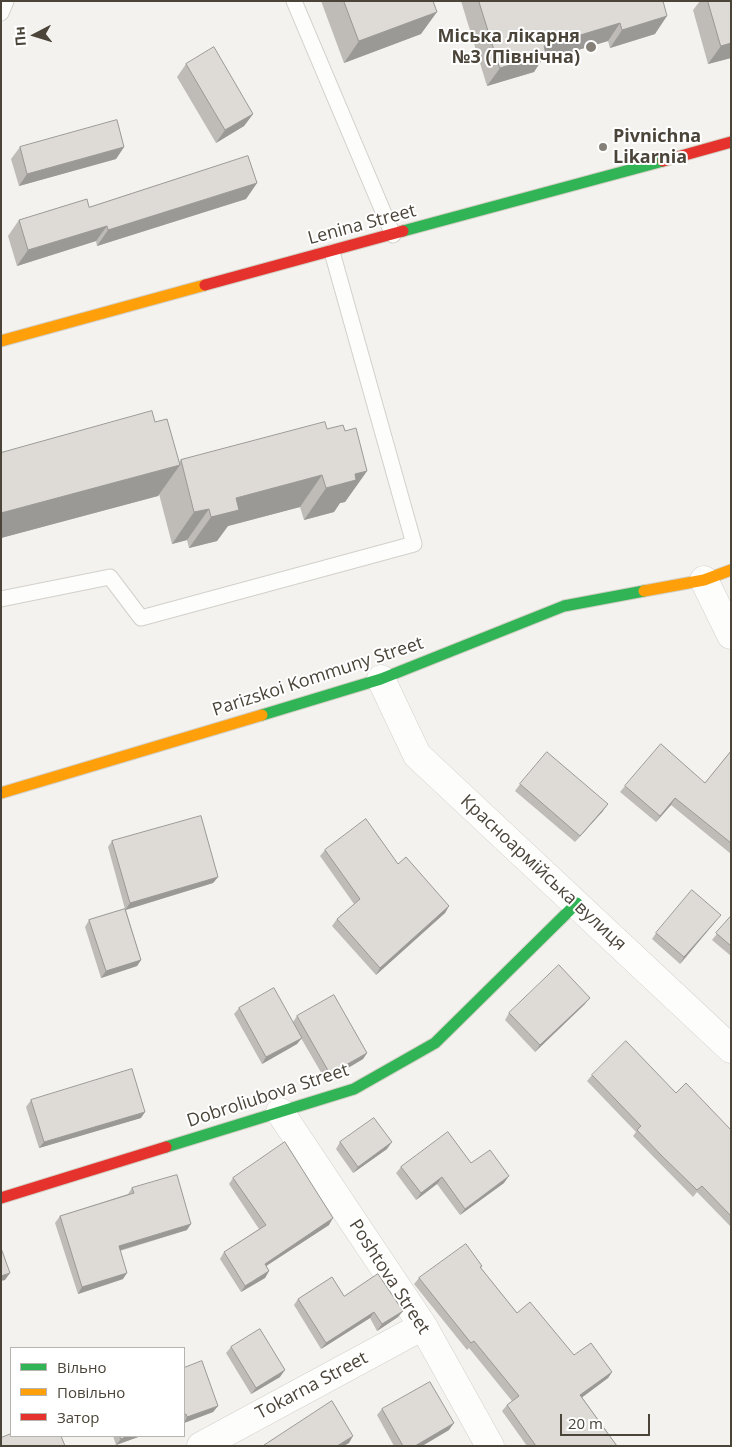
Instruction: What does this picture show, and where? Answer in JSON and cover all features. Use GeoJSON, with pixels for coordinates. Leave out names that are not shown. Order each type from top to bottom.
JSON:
{"type":"FeatureCollection","features":[{"type":"Feature","properties":{"kind":"street","name":"Lenina Street"},"geometry":{"type":"LineString","coordinates":[[1,341],[731,142]]}},
{"type":"Feature","properties":{"kind":"street","name":"Parizskoi Kommuny Street"},"geometry":{"type":"LineString","coordinates":[[1,793],[381,679],[564,606],[704,580],[731,570]]}},
{"type":"Feature","properties":{"kind":"street"},"geometry":{"type":"LineString","coordinates":[[704,580],[731,635]]}},
{"type":"Feature","properties":{"kind":"street","name":"Красноармійська вулиця"},"geometry":{"type":"LineString","coordinates":[[381,679],[417,755],[731,1049]]}},
{"type":"Feature","properties":{"kind":"street","name":"Dobroliubova Street"},"geometry":{"type":"LineString","coordinates":[[1,1198],[354,1088],[435,1043],[577,903]]}},
{"type":"Feature","properties":{"kind":"street","name":"Poshtova Street"},"geometry":{"type":"LineString","coordinates":[[280,1112],[423,1326],[490,1446]]}},
{"type":"Feature","properties":{"kind":"street","name":"Tokarna Street"},"geometry":{"type":"LineString","coordinates":[[201,1446],[423,1326]]}},
{"type":"Feature","properties":{"kind":"lane"},"geometry":{"type":"LineString","coordinates":[[1,13],[6,1]]}},
{"type":"Feature","properties":{"kind":"lane"},"geometry":{"type":"LineString","coordinates":[[294,1],[392,235]]}},
{"type":"Feature","properties":{"kind":"lane"},"geometry":{"type":"LineString","coordinates":[[1,599],[110,577],[141,618],[414,544],[332,252]]}},
{"type":"Feature","properties":{"kind":"building"},"geometry":{"type":"Polygon","coordinates":[[[344,1],[433,1],[437,12],[359,41],[344,1]]]}},
{"type":"Feature","properties":{"kind":"building"},"geometry":{"type":"Polygon","coordinates":[[[479,1],[663,1],[667,16],[622,30],[620,23],[544,46],[546,54],[500,68],[479,1]]]}},
{"type":"Feature","properties":{"kind":"building"},"geometry":{"type":"Polygon","coordinates":[[[708,1],[731,1],[731,43],[721,46],[708,1]]]}},
{"type":"Feature","properties":{"kind":"building"},"geometry":{"type":"Polygon","coordinates":[[[214,47],[253,114],[225,130],[186,64],[214,47]]]}},
{"type":"Feature","properties":{"kind":"building"},"geometry":{"type":"Polygon","coordinates":[[[117,120],[124,147],[27,174],[20,147],[117,120]]]}},
{"type":"Feature","properties":{"kind":"building"},"geometry":{"type":"Polygon","coordinates":[[[248,156],[257,183],[108,230],[107,226],[28,250],[19,220],[87,199],[89,207],[248,156]]]}},
{"type":"Feature","properties":{"kind":"building"},"geometry":{"type":"Polygon","coordinates":[[[152,411],[155,422],[167,419],[180,465],[1,513],[1,453],[152,411]]]}},
{"type":"Feature","properties":{"kind":"building"},"geometry":{"type":"Polygon","coordinates":[[[325,422],[327,429],[343,425],[345,431],[356,428],[367,471],[355,474],[356,480],[326,488],[322,475],[236,498],[239,510],[211,517],[209,509],[194,512],[181,460],[325,422]]]}},
{"type":"Feature","properties":{"kind":"building"},"geometry":{"type":"Polygon","coordinates":[[[661,744],[705,783],[731,751],[731,843],[675,798],[660,816],[625,786],[661,744]]]}},
{"type":"Feature","properties":{"kind":"building"},"geometry":{"type":"Polygon","coordinates":[[[547,752],[608,804],[580,836],[520,784],[547,752]]]}},
{"type":"Feature","properties":{"kind":"building"},"geometry":{"type":"Polygon","coordinates":[[[201,816],[218,877],[130,903],[112,841],[201,816]]]}},
{"type":"Feature","properties":{"kind":"building"},"geometry":{"type":"Polygon","coordinates":[[[366,819],[398,864],[406,857],[449,906],[380,968],[337,919],[360,899],[325,850],[366,819]]]}},
{"type":"Feature","properties":{"kind":"building"},"geometry":{"type":"Polygon","coordinates":[[[692,890],[721,915],[684,957],[656,933],[692,890]]]}},
{"type":"Feature","properties":{"kind":"building"},"geometry":{"type":"Polygon","coordinates":[[[125,909],[141,960],[106,971],[89,920],[125,909]]]}},
{"type":"Feature","properties":{"kind":"building"},"geometry":{"type":"Polygon","coordinates":[[[731,916],[731,946],[716,933],[731,916]]]}},
{"type":"Feature","properties":{"kind":"building"},"geometry":{"type":"Polygon","coordinates":[[[559,965],[590,998],[540,1045],[509,1013],[559,965]]]}},
{"type":"Feature","properties":{"kind":"building"},"geometry":{"type":"Polygon","coordinates":[[[274,988],[302,1038],[266,1057],[239,1008],[274,988]]]}},
{"type":"Feature","properties":{"kind":"building"},"geometry":{"type":"Polygon","coordinates":[[[334,995],[367,1053],[330,1074],[297,1016],[334,995]]]}},
{"type":"Feature","properties":{"kind":"building"},"geometry":{"type":"Polygon","coordinates":[[[626,1041],[676,1093],[686,1083],[731,1130],[731,1216],[702,1186],[697,1190],[661,1155],[637,1130],[641,1126],[592,1075],[626,1041]]]}},
{"type":"Feature","properties":{"kind":"building"},"geometry":{"type":"Polygon","coordinates":[[[132,1069],[145,1112],[44,1142],[31,1100],[132,1069]]]}},
{"type":"Feature","properties":{"kind":"building"},"geometry":{"type":"Polygon","coordinates":[[[374,1118],[392,1142],[358,1167],[340,1142],[374,1118]]]}},
{"type":"Feature","properties":{"kind":"building"},"geometry":{"type":"Polygon","coordinates":[[[448,1132],[471,1163],[490,1150],[509,1176],[465,1209],[442,1177],[421,1193],[401,1167],[448,1132]]]}},
{"type":"Feature","properties":{"kind":"building"},"geometry":{"type":"Polygon","coordinates":[[[285,1142],[333,1218],[265,1264],[269,1271],[245,1286],[224,1252],[266,1225],[233,1178],[285,1142]]]}},
{"type":"Feature","properties":{"kind":"building"},"geometry":{"type":"Polygon","coordinates":[[[177,1175],[191,1224],[119,1246],[127,1273],[82,1287],[60,1216],[134,1193],[132,1188],[177,1175]]]}},
{"type":"Feature","properties":{"kind":"building"},"geometry":{"type":"Polygon","coordinates":[[[466,1244],[482,1266],[480,1267],[517,1313],[530,1302],[574,1355],[591,1343],[612,1372],[580,1395],[617,1446],[536,1446],[507,1405],[519,1396],[474,1341],[471,1343],[419,1278],[466,1244]]]}},
{"type":"Feature","properties":{"kind":"building"},"geometry":{"type":"Polygon","coordinates":[[[1,1248],[10,1273],[1,1276],[1,1248]]]}},
{"type":"Feature","properties":{"kind":"building"},"geometry":{"type":"Polygon","coordinates":[[[378,1274],[403,1311],[382,1324],[374,1312],[326,1343],[298,1299],[332,1277],[344,1296],[378,1274]]]}},
{"type":"Feature","properties":{"kind":"building"},"geometry":{"type":"Polygon","coordinates":[[[260,1329],[285,1370],[256,1388],[231,1347],[260,1329]]]}},
{"type":"Feature","properties":{"kind":"building"},"geometry":{"type":"Polygon","coordinates":[[[202,1361],[218,1406],[187,1417],[185,1414],[185,1368],[202,1361]]]}},
{"type":"Feature","properties":{"kind":"building"},"geometry":{"type":"Polygon","coordinates":[[[430,1382],[454,1423],[415,1446],[403,1446],[382,1409],[430,1382]]]}},
{"type":"Feature","properties":{"kind":"building"},"geometry":{"type":"Polygon","coordinates":[[[332,1401],[353,1436],[337,1446],[263,1446],[332,1401]]]}},
{"type":"Feature","properties":{"kind":"building"},"geometry":{"type":"Polygon","coordinates":[[[10,1434],[10,1437],[61,1437],[65,1446],[1,1446],[1,1438],[10,1434]]]}},
{"type":"Feature","properties":{"kind":"traffic: fast"},"geometry":{"type":"LineString","coordinates":[[403,231],[663,161]]}},
{"type":"Feature","properties":{"kind":"traffic: fast"},"geometry":{"type":"LineString","coordinates":[[262,715],[381,679],[564,606],[644,591]]}},
{"type":"Feature","properties":{"kind":"traffic: fast"},"geometry":{"type":"LineString","coordinates":[[166,1147],[354,1089],[435,1043],[577,903]]}},
{"type":"Feature","properties":{"kind":"traffic: slow"},"geometry":{"type":"LineString","coordinates":[[1,341],[205,285]]}},
{"type":"Feature","properties":{"kind":"traffic: slow"},"geometry":{"type":"LineString","coordinates":[[644,591],[704,580],[731,570]]}},
{"type":"Feature","properties":{"kind":"traffic: slow"},"geometry":{"type":"LineString","coordinates":[[1,793],[262,715]]}},
{"type":"Feature","properties":{"kind":"traffic: jam"},"geometry":{"type":"LineString","coordinates":[[663,161],[731,142]]}},
{"type":"Feature","properties":{"kind":"traffic: jam"},"geometry":{"type":"LineString","coordinates":[[205,285],[403,231]]}},
{"type":"Feature","properties":{"kind":"traffic: jam"},"geometry":{"type":"LineString","coordinates":[[1,1198],[166,1147]]}},
{"type":"Feature","properties":{"kind":"place","name":"Міська лікарня №3 (Північна)"},"geometry":{"type":"Point","coordinates":[591,47]}},
{"type":"Feature","properties":{"kind":"place","name":"Pivnichna Likarnia"},"geometry":{"type":"Point","coordinates":[603,147]}}]}
